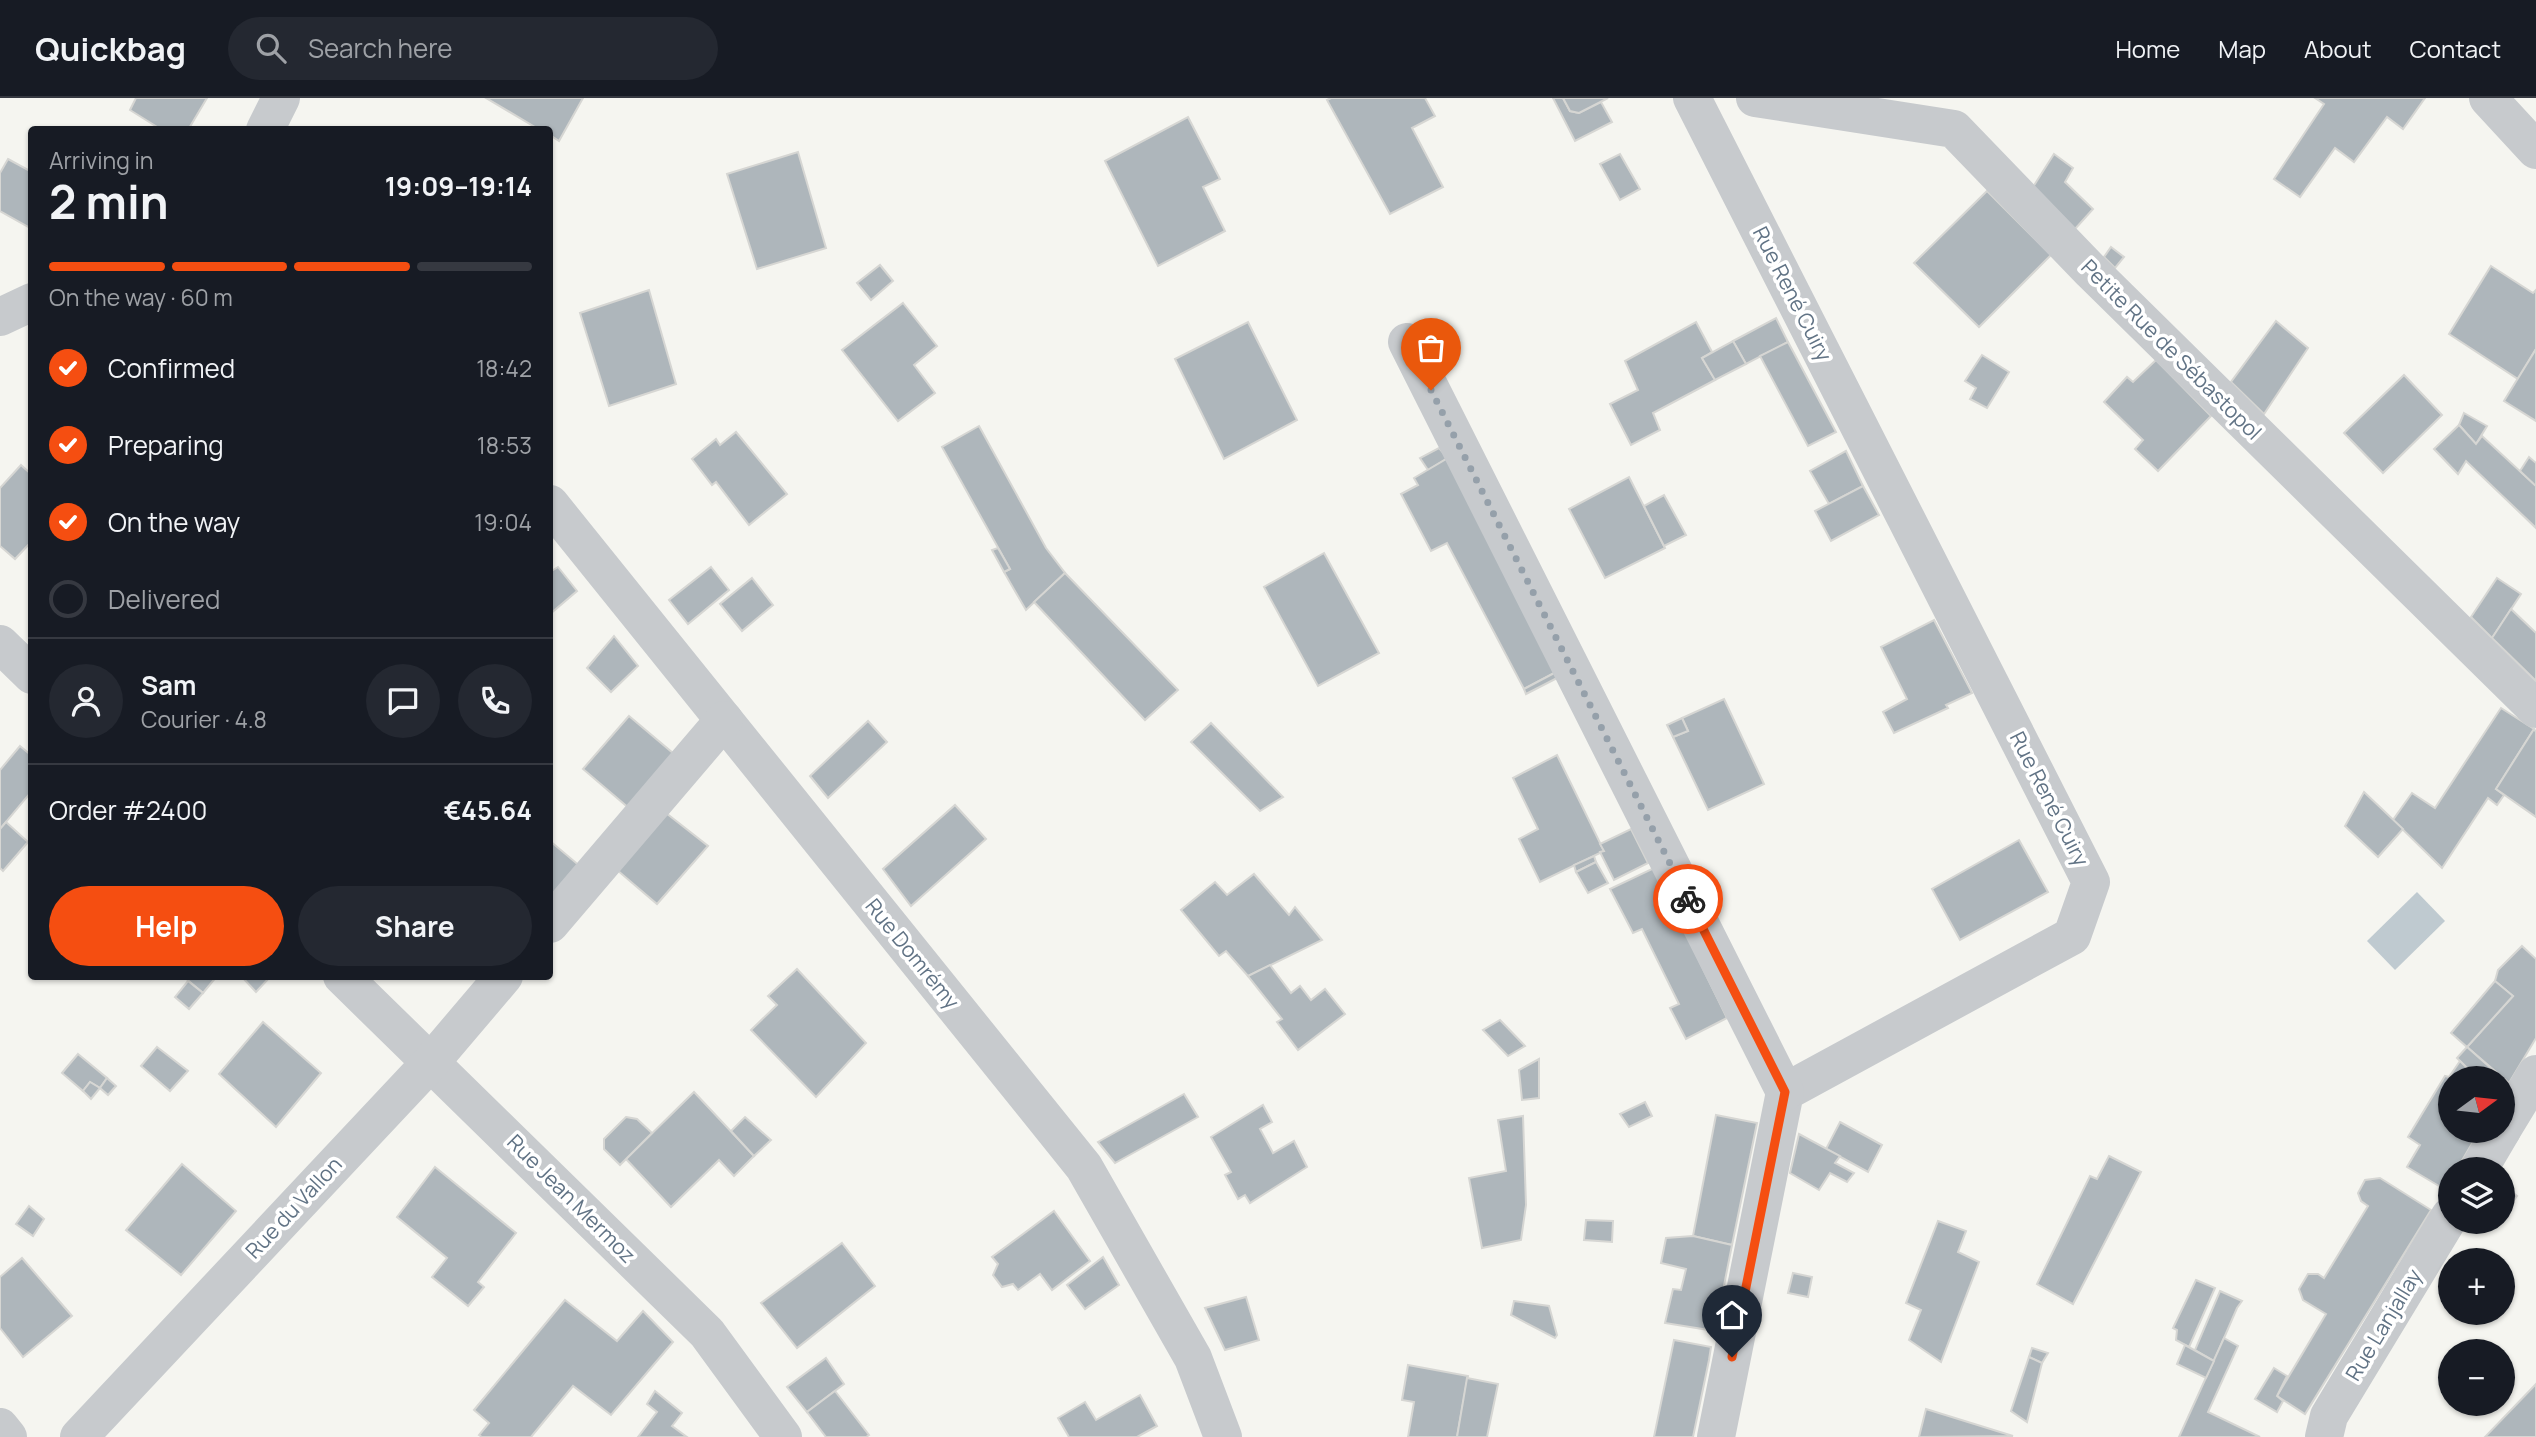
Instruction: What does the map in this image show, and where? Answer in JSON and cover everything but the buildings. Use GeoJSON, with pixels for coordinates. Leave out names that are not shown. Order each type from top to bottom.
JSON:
{"type":"FeatureCollection","features":[{"type":"Feature","properties":{"kind":"street"},"geometry":{"type":"LineString","coordinates":[[267,126],[281,98]]}},
{"type":"Feature","properties":{"kind":"street","name":"Rue René Cuiry"},"geometry":{"type":"LineString","coordinates":[[1692,98],[2091,882],[2072,936],[1785,1092]]}},
{"type":"Feature","properties":{"kind":"street","name":"Petite Rue de Sébastopol"},"geometry":{"type":"LineString","coordinates":[[1755,98],[1954,129],[2091,271],[2536,709]]}},
{"type":"Feature","properties":{"kind":"street"},"geometry":{"type":"LineString","coordinates":[[2488,98],[2536,150]]}},
{"type":"Feature","properties":{"kind":"street"},"geometry":{"type":"LineString","coordinates":[[0,317],[28,304]]}},
{"type":"Feature","properties":{"kind":"street"},"geometry":{"type":"LineString","coordinates":[[1407,342],[1785,1092],[1716,1437]]}},
{"type":"Feature","properties":{"kind":"street","name":"Rue Domrémy"},"geometry":{"type":"LineString","coordinates":[[553,508],[1084,1167],[1193,1358],[1223,1437]]}},
{"type":"Feature","properties":{"kind":"street"},"geometry":{"type":"LineString","coordinates":[[0,644],[28,671]]}},
{"type":"Feature","properties":{"kind":"street"},"geometry":{"type":"LineString","coordinates":[[553,920],[724,720]]}},
{"type":"Feature","properties":{"kind":"street","name":"Rue Jean Mermoz"},"geometry":{"type":"LineString","coordinates":[[346,980],[707,1333],[783,1437]]}},
{"type":"Feature","properties":{"kind":"street","name":"Rue du Vallon"},"geometry":{"type":"LineString","coordinates":[[79,1437],[431,1062],[501,980]]}},
{"type":"Feature","properties":{"kind":"street"},"geometry":{"type":"LineString","coordinates":[[2515,1109],[2536,1074]]}},
{"type":"Feature","properties":{"kind":"street","name":"Rue Lanjallay"},"geometry":{"type":"LineString","coordinates":[[2324,1437],[2329,1416],[2439,1234]]}},
{"type":"Feature","properties":{"kind":"street"},"geometry":{"type":"LineString","coordinates":[[0,1427],[8,1437]]}},
{"type":"Feature","properties":{"kind":"shaded area"},"geometry":{"type":"Polygon","coordinates":[[[2417,892],[2445,921],[2395,970],[2367,941],[2417,892]]]}},
{"type":"Feature","properties":{"kind":"way so far"},"geometry":{"type":"LineString","coordinates":[[1431,390],[1688,899]]}},
{"type":"Feature","properties":{"kind":"route"},"geometry":{"type":"LineString","coordinates":[[1688,899],[1785,1092],[1732,1357]]}}]}
